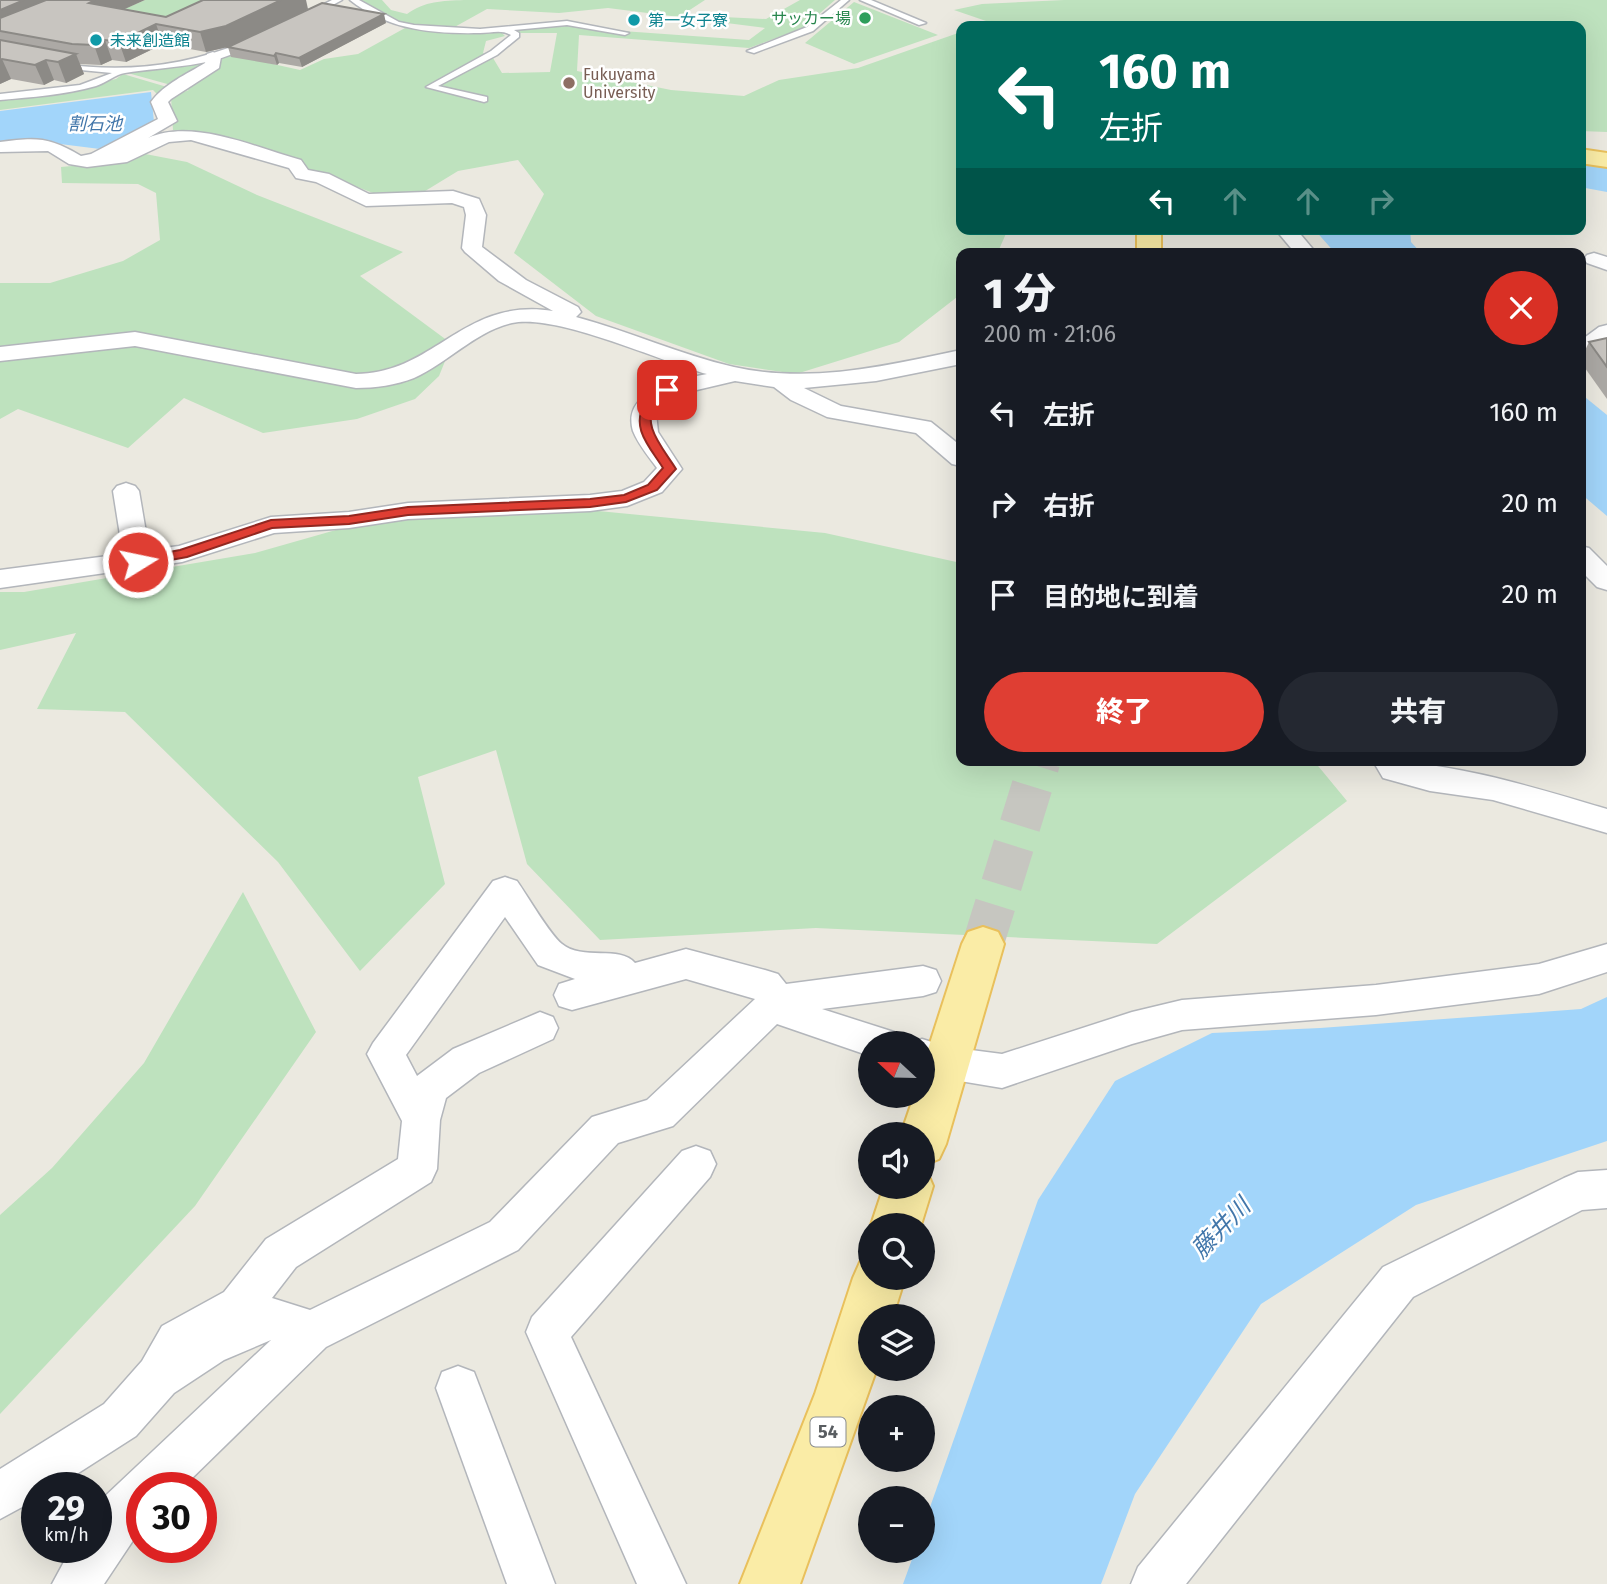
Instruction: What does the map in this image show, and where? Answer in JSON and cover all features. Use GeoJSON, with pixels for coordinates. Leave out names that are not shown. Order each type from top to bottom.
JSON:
{"type":"FeatureCollection","features":[{"type":"Feature","properties":{"kind":"main road"},"geometry":{"type":"LineString","coordinates":[[1586,157],[1607,160]]}},
{"type":"Feature","properties":{"kind":"main road"},"geometry":{"type":"LineString","coordinates":[[935,1059],[983,944]]}},
{"type":"Feature","properties":{"kind":"main road","name":"54"},"geometry":{"type":"LineString","coordinates":[[770,1584],[842,1394],[875,1290]]}},
{"type":"Feature","properties":{"kind":"street"},"geometry":{"type":"LineString","coordinates":[[87,162],[168,121],[159,102],[165,95],[213,65],[213,57]]}},
{"type":"Feature","properties":{"kind":"street"},"geometry":{"type":"LineString","coordinates":[[0,146],[47,145],[58,148],[68,158],[87,162],[121,158],[165,137],[192,135],[295,164],[302,174],[322,178],[366,200],[453,197],[472,203],[476,215],[472,248],[489,264],[533,295],[570,312],[574,323]]}},
{"type":"Feature","properties":{"kind":"street"},"geometry":{"type":"LineString","coordinates":[[0,354],[135,339],[356,381],[377,381],[406,373],[486,326],[518,315],[574,323],[735,374],[782,382],[845,380],[956,358]]}},
{"type":"Feature","properties":{"kind":"street"},"geometry":{"type":"LineString","coordinates":[[0,579],[182,554],[271,524],[349,520],[408,511],[590,503],[626,498],[653,487],[670,469],[644,428],[645,412],[655,396],[667,390],[735,374]]}},
{"type":"Feature","properties":{"kind":"street"},"geometry":{"type":"LineString","coordinates":[[782,382],[799,395],[835,412],[923,427],[956,455]]}},
{"type":"Feature","properties":{"kind":"street"},"geometry":{"type":"LineString","coordinates":[[126,491],[138,562]]}},
{"type":"Feature","properties":{"kind":"street"},"geometry":{"type":"LineString","coordinates":[[1586,560],[1607,581]]}},
{"type":"Feature","properties":{"kind":"street"},"geometry":{"type":"LineString","coordinates":[[1391,766],[1394,771],[1493,788],[1607,821]]}},
{"type":"Feature","properties":{"kind":"street"},"geometry":{"type":"LineString","coordinates":[[421,1120],[386,1054],[505,890],[550,955],[588,969],[619,969],[628,980]]}},
{"type":"Feature","properties":{"kind":"street"},"geometry":{"type":"LineString","coordinates":[[935,1059],[1002,1072],[1132,1028],[1182,1015],[1376,1000],[1539,979],[1603,962],[1607,958]]}},
{"type":"Feature","properties":{"kind":"street"},"geometry":{"type":"LineString","coordinates":[[572,995],[686,964],[765,985],[792,1016],[858,1036]]}},
{"type":"Feature","properties":{"kind":"street"},"geometry":{"type":"LineString","coordinates":[[165,1472],[312,1332],[504,1236],[606,1129],[659,1114],[778,1000],[923,981]]}},
{"type":"Feature","properties":{"kind":"street"},"geometry":{"type":"LineString","coordinates":[[0,1496],[120,1420],[158,1377],[177,1341],[239,1307],[281,1253],[417,1169],[421,1120],[429,1089],[466,1061],[540,1028]]}},
{"type":"Feature","properties":{"kind":"street"},"geometry":{"type":"LineString","coordinates":[[662,1584],[547,1332],[696,1164]]}},
{"type":"Feature","properties":{"kind":"street"},"geometry":{"type":"LineString","coordinates":[[1155,1584],[1398,1282],[1578,1191],[1607,1189]]}},
{"type":"Feature","properties":{"kind":"street"},"geometry":{"type":"LineString","coordinates":[[158,1377],[209,1344],[271,1319],[312,1332]]}},
{"type":"Feature","properties":{"kind":"street"},"geometry":{"type":"LineString","coordinates":[[458,1388],[531,1584]]}},
{"type":"Feature","properties":{"kind":"street"},"geometry":{"type":"LineString","coordinates":[[76,1584],[126,1509]]}},
{"type":"Feature","properties":{"kind":"lane"},"geometry":{"type":"LineString","coordinates":[[301,18],[338,0]]}},
{"type":"Feature","properties":{"kind":"lane"},"geometry":{"type":"LineString","coordinates":[[354,0],[397,24],[414,27],[480,31],[567,23],[625,33]]}},
{"type":"Feature","properties":{"kind":"lane"},"geometry":{"type":"LineString","coordinates":[[751,51],[810,29],[845,0]]}},
{"type":"Feature","properties":{"kind":"lane"},"geometry":{"type":"LineString","coordinates":[[864,0],[922,23]]}},
{"type":"Feature","properties":{"kind":"lane"},"geometry":{"type":"LineString","coordinates":[[484,99],[430,87],[494,53],[516,35],[505,28]]}},
{"type":"Feature","properties":{"kind":"lane"},"geometry":{"type":"LineString","coordinates":[[55,65],[79,69],[120,70],[213,57],[257,40]]}},
{"type":"Feature","properties":{"kind":"lane"},"geometry":{"type":"LineString","coordinates":[[0,97],[41,95],[87,85],[113,77],[120,70]]}},
{"type":"Feature","properties":{"kind":"green space"},"geometry":{"type":"Polygon","coordinates":[[[145,0],[247,0],[171,36],[95,22],[145,0]]]}},
{"type":"Feature","properties":{"kind":"green space"},"geometry":{"type":"Polygon","coordinates":[[[361,0],[382,0],[391,10],[407,14],[427,4],[456,0],[705,0],[682,15],[766,19],[800,0],[835,0],[803,28],[749,48],[579,35],[577,71],[671,90],[744,96],[779,80],[858,68],[956,34],[956,235],[1005,235],[1000,248],[956,248],[956,298],[899,342],[796,374],[729,364],[596,316],[514,253],[544,194],[518,160],[458,171],[417,196],[373,193],[318,172],[173,130],[171,97],[189,90],[124,72],[229,54],[300,70],[324,59],[358,54],[405,28],[443,31],[499,30],[505,36],[486,41],[483,53],[493,58],[502,73],[550,72],[557,33],[521,33],[512,28],[566,24],[580,28],[749,40],[765,28],[608,8],[559,13],[487,9],[451,29],[403,24],[361,0]]]}},
{"type":"Feature","properties":{"kind":"green space"},"geometry":{"type":"Polygon","coordinates":[[[1064,0],[1607,0],[1607,132],[1586,131],[1586,21],[986,21],[954,10],[982,4],[1064,0]]]}},
{"type":"Feature","properties":{"kind":"green space","name":"サッカー場"},"geometry":{"type":"Polygon","coordinates":[[[854,2],[938,35],[854,64],[805,43],[854,2]]]}},
{"type":"Feature","properties":{"kind":"green space"},"geometry":{"type":"Polygon","coordinates":[[[123,74],[167,87],[158,95],[153,90],[0,110],[0,100],[39,97],[116,79],[123,74]]]}},
{"type":"Feature","properties":{"kind":"green space"},"geometry":{"type":"Polygon","coordinates":[[[140,153],[187,162],[257,195],[403,252],[360,276],[452,344],[439,376],[415,399],[357,419],[263,433],[184,398],[128,448],[18,409],[0,419],[0,283],[50,283],[123,261],[160,240],[156,193],[138,184],[62,183],[61,167],[115,162],[140,153]]]}},
{"type":"Feature","properties":{"kind":"green space"},"geometry":{"type":"Polygon","coordinates":[[[588,510],[825,533],[956,562],[956,766],[1318,766],[1347,801],[1157,944],[816,928],[600,940],[527,864],[496,750],[418,777],[445,884],[360,971],[278,862],[125,712],[37,709],[76,633],[0,650],[0,592],[24,592],[255,553],[364,522],[588,510]]]}},
{"type":"Feature","properties":{"kind":"green space"},"geometry":{"type":"Polygon","coordinates":[[[243,892],[316,1032],[195,1206],[0,1414],[0,1215],[52,1168],[144,1063],[243,892]]]}},
{"type":"Feature","properties":{"kind":"water","name":"割石池"},"geometry":{"type":"Polygon","coordinates":[[[151,92],[154,122],[100,149],[44,142],[0,145],[0,111],[151,92]]]}},
{"type":"Feature","properties":{"kind":"water"},"geometry":{"type":"Polygon","coordinates":[[[1586,162],[1607,165],[1607,192],[1586,188],[1586,162]]]}},
{"type":"Feature","properties":{"kind":"water"},"geometry":{"type":"Polygon","coordinates":[[[1319,235],[1410,235],[1411,242],[1416,248],[1331,248],[1319,235]]]}},
{"type":"Feature","properties":{"kind":"water"},"geometry":{"type":"Polygon","coordinates":[[[1586,398],[1607,415],[1607,516],[1586,498],[1586,398]]]}},
{"type":"Feature","properties":{"kind":"water","name":"藤井川"},"geometry":{"type":"Polygon","coordinates":[[[1607,997],[1607,1141],[1416,1205],[1261,1304],[1135,1494],[1101,1584],[903,1584],[911,1563],[935,1563],[935,1493],[1038,1200],[1115,1081],[1212,1033],[1581,1009],[1607,997]]]}},
{"type":"Feature","properties":{"kind":"building"},"geometry":{"type":"Polygon","coordinates":[[[0,0],[24,0],[0,10],[0,0]]]}},
{"type":"Feature","properties":{"kind":"building"},"geometry":{"type":"Polygon","coordinates":[[[46,0],[95,0],[89,3],[166,17],[203,0],[281,0],[226,26],[200,32],[156,24],[119,42],[105,40],[94,45],[72,44],[0,31],[0,18],[46,0]]]}},
{"type":"Feature","properties":{"kind":"building"},"geometry":{"type":"Polygon","coordinates":[[[322,3],[384,14],[299,58],[228,47],[322,3]]]}},
{"type":"Feature","properties":{"kind":"building"},"geometry":{"type":"Polygon","coordinates":[[[0,40],[76,54],[58,62],[46,60],[35,65],[0,60],[0,40]]]}},
{"type":"Feature","properties":{"kind":"building"},"geometry":{"type":"Polygon","coordinates":[[[1607,338],[1607,367],[1589,342],[1607,338]]]}},
{"type":"Feature","properties":{"kind":"tunnel"},"geometry":{"type":"LineString","coordinates":[[983,944],[1038,766]]}},
{"type":"Feature","properties":{"kind":"place","name":"サッカー場"},"geometry":{"type":"Point","coordinates":[865,18]}},
{"type":"Feature","properties":{"kind":"place","name":"第一女子寮"},"geometry":{"type":"Point","coordinates":[634,20]}},
{"type":"Feature","properties":{"kind":"place","name":"未来創造館"},"geometry":{"type":"Point","coordinates":[96,40]}},
{"type":"Feature","properties":{"kind":"place","name":"Fukuyama University"},"geometry":{"type":"Point","coordinates":[569,83]}},
{"type":"Feature","properties":{"kind":"route"},"geometry":{"type":"LineString","coordinates":[[138,562],[182,554],[271,524],[349,520],[408,511],[590,503],[626,498],[653,487],[670,469],[644,428],[645,412],[655,396],[667,390]]}}]}
